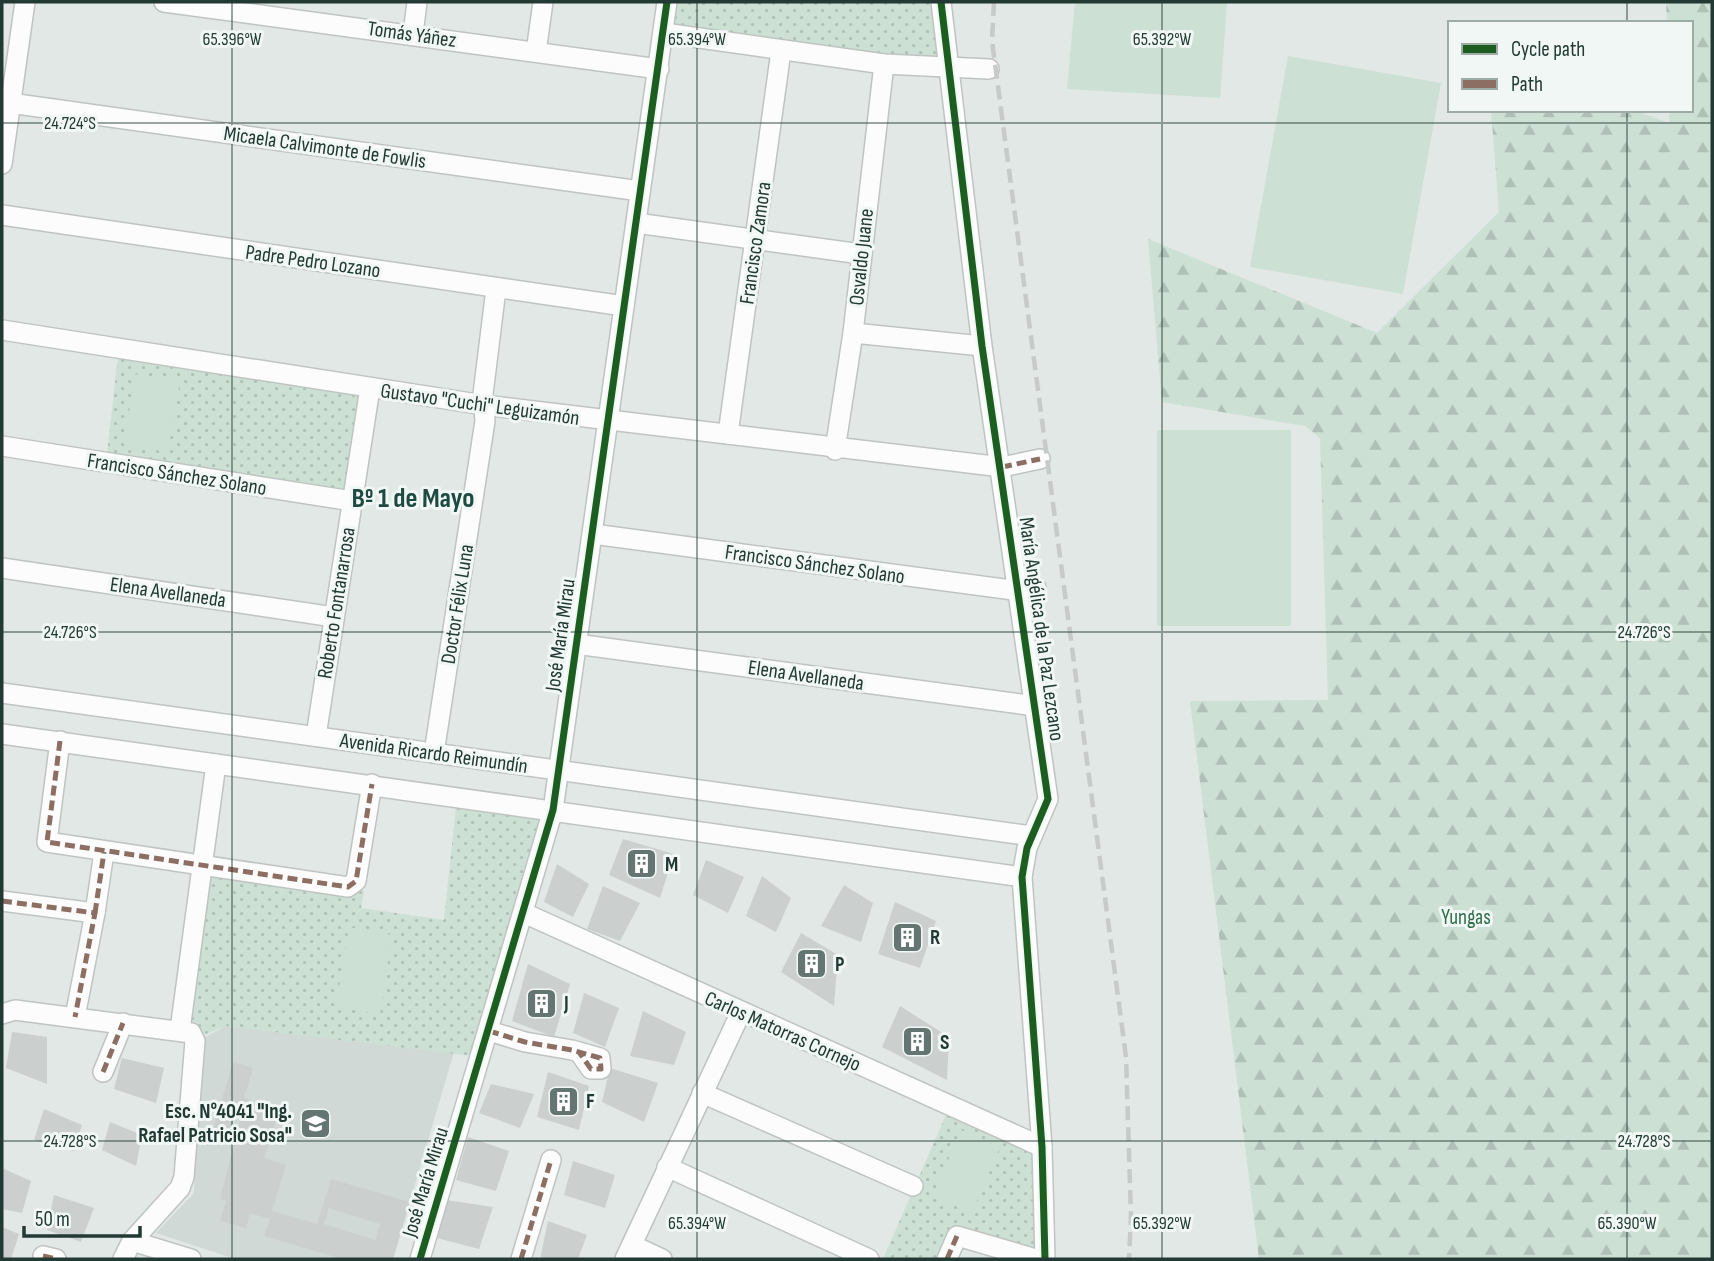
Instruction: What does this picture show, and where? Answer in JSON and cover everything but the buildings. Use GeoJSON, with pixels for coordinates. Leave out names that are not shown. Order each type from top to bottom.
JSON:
{"type":"FeatureCollection","features":[{"type":"Feature","properties":{"kind":"street"},"geometry":{"type":"LineString","coordinates":[[2,164],[8,92],[25,2]]}},
{"type":"Feature","properties":{"kind":"street","name":"Tomás Yáñez"},"geometry":{"type":"LineString","coordinates":[[164,2],[659,69]]}},
{"type":"Feature","properties":{"kind":"street"},"geometry":{"type":"LineString","coordinates":[[413,34],[417,2]]}},
{"type":"Feature","properties":{"kind":"street"},"geometry":{"type":"LineString","coordinates":[[536,52],[543,2]]}},
{"type":"Feature","properties":{"kind":"street","name":"José María Mirau"},"geometry":{"type":"LineString","coordinates":[[420,1259],[553,810],[667,2]]}},
{"type":"Feature","properties":{"kind":"street","name":"María Angélica de la Paz Lezcano"},"geometry":{"type":"LineString","coordinates":[[941,2],[982,346],[1002,467],[1028,590],[1035,706],[1048,799],[1023,859],[1022,877],[1042,1147],[1045,1259]]}},
{"type":"Feature","properties":{"kind":"street"},"geometry":{"type":"LineString","coordinates":[[664,33],[884,64],[989,69]]}},
{"type":"Feature","properties":{"kind":"street","name":"Francisco Zamora"},"geometry":{"type":"LineString","coordinates":[[728,434],[781,51]]}},
{"type":"Feature","properties":{"kind":"street","name":"Osvaldo Juane"},"geometry":{"type":"LineString","coordinates":[[835,450],[853,333],[884,64]]}},
{"type":"Feature","properties":{"kind":"street","name":"Micaela Calvimonte de Fowlis"},"geometry":{"type":"LineString","coordinates":[[8,92],[640,191]]}},
{"type":"Feature","properties":{"kind":"street","name":"Padre Pedro Lozano"},"geometry":{"type":"LineString","coordinates":[[2,215],[624,306]]}},
{"type":"Feature","properties":{"kind":"street"},"geometry":{"type":"LineString","coordinates":[[636,223],[861,254]]}},
{"type":"Feature","properties":{"kind":"street","name":"Doctor Félix Luna"},"geometry":{"type":"LineString","coordinates":[[434,753],[485,421],[484,405],[496,289]]}},
{"type":"Feature","properties":{"kind":"street","name":"Gustavo \"Cuchi\" Leguizamón"},"geometry":{"type":"LineString","coordinates":[[2,330],[370,388],[608,422],[1002,467],[1040,460]]}},
{"type":"Feature","properties":{"kind":"street"},"geometry":{"type":"LineString","coordinates":[[853,333],[982,346]]}},
{"type":"Feature","properties":{"kind":"street","name":"Roberto Fontanarrosa"},"geometry":{"type":"LineString","coordinates":[[316,736],[370,388]]}},
{"type":"Feature","properties":{"kind":"street","name":"Francisco Sánchez Solano"},"geometry":{"type":"LineString","coordinates":[[2,446],[352,501]]}},
{"type":"Feature","properties":{"kind":"street","name":"Francisco Sánchez Solano"},"geometry":{"type":"LineString","coordinates":[[593,534],[1028,590]]}},
{"type":"Feature","properties":{"kind":"street","name":"Elena Avellaneda"},"geometry":{"type":"LineString","coordinates":[[2,568],[334,617]]}},
{"type":"Feature","properties":{"kind":"street","name":"Elena Avellaneda"},"geometry":{"type":"LineString","coordinates":[[576,644],[1035,706]]}},
{"type":"Feature","properties":{"kind":"street","name":"Avenida Ricardo Reimundín"},"geometry":{"type":"LineString","coordinates":[[2,693],[1032,836]]}},
{"type":"Feature","properties":{"kind":"street","name":"Avenida Ricardo Reimundín"},"geometry":{"type":"LineString","coordinates":[[2,734],[1022,877]]}},
{"type":"Feature","properties":{"kind":"street"},"geometry":{"type":"LineString","coordinates":[[60,741],[47,842],[348,887],[356,881],[372,784]]}},
{"type":"Feature","properties":{"kind":"street"},"geometry":{"type":"LineString","coordinates":[[123,1259],[132,1241],[180,1188],[184,1177],[187,1035],[216,764]]}},
{"type":"Feature","properties":{"kind":"street"},"geometry":{"type":"LineString","coordinates":[[75,1017],[104,852]]}},
{"type":"Feature","properties":{"kind":"street"},"geometry":{"type":"LineString","coordinates":[[2,901],[95,913]]}},
{"type":"Feature","properties":{"kind":"street","name":"Carlos Matorras Cornejo"},"geometry":{"type":"LineString","coordinates":[[524,913],[1042,1147]]}},
{"type":"Feature","properties":{"kind":"street"},"geometry":{"type":"LineString","coordinates":[[2,1014],[15,1010],[123,1023],[187,1035]]}},
{"type":"Feature","properties":{"kind":"street"},"geometry":{"type":"LineString","coordinates":[[662,1259],[628,1252],[741,1012]]}},
{"type":"Feature","properties":{"kind":"street"},"geometry":{"type":"LineString","coordinates":[[103,1072],[123,1023]]}},
{"type":"Feature","properties":{"kind":"street"},"geometry":{"type":"LineString","coordinates":[[489,1031],[525,1042],[579,1052]]}},
{"type":"Feature","properties":{"kind":"street"},"geometry":{"type":"LineString","coordinates":[[702,1093],[913,1186]]}},
{"type":"Feature","properties":{"kind":"street"},"geometry":{"type":"LineString","coordinates":[[521,1259],[551,1160]]}},
{"type":"Feature","properties":{"kind":"street"},"geometry":{"type":"LineString","coordinates":[[667,1167],[869,1259]]}},
{"type":"Feature","properties":{"kind":"street"},"geometry":{"type":"LineString","coordinates":[[947,1259],[957,1236],[1036,1259]]}},
{"type":"Feature","properties":{"kind":"street"},"geometry":{"type":"LineString","coordinates":[[132,1241],[191,1259]]}},
{"type":"Feature","properties":{"kind":"shaded area","name":"Esc. N°4041 \"Ing. Rafael Patricio Sosa\""},"geometry":{"type":"Polygon","coordinates":[[[225,1026],[454,1052],[393,1259],[235,1259],[156,1233],[194,1193],[200,1040],[225,1026]]]}},
{"type":"Feature","properties":{"kind":"green space"},"geometry":{"type":"Polygon","coordinates":[[[667,2],[937,2],[941,65],[664,33],[667,2]]]}},
{"type":"Feature","properties":{"kind":"green space"},"geometry":{"type":"Polygon","coordinates":[[[1075,2],[1227,2],[1220,98],[1067,89],[1075,2]]]}},
{"type":"Feature","properties":{"kind":"green space","name":"Yungas"},"geometry":{"type":"Polygon","coordinates":[[[1666,2],[1712,2],[1712,1259],[1259,1259],[1190,701],[1328,700],[1320,438],[1305,426],[1162,402],[1148,239],[1377,333],[1499,212],[1491,112],[1639,112],[1669,123],[1670,112],[1693,112],[1693,21],[1667,21],[1666,2]]]}},
{"type":"Feature","properties":{"kind":"green space"},"geometry":{"type":"Polygon","coordinates":[[[1288,56],[1441,83],[1403,294],[1250,267],[1288,56]]]}},
{"type":"Feature","properties":{"kind":"green space"},"geometry":{"type":"Polygon","coordinates":[[[119,347],[370,388],[352,501],[106,463],[119,347]]]}},
{"type":"Feature","properties":{"kind":"green space"},"geometry":{"type":"Polygon","coordinates":[[[135,374],[180,381],[168,452],[124,444],[135,374]]]}},
{"type":"Feature","properties":{"kind":"green space"},"geometry":{"type":"Polygon","coordinates":[[[1157,430],[1291,430],[1291,626],[1157,626],[1157,430]]]}},
{"type":"Feature","properties":{"kind":"green space"},"geometry":{"type":"Polygon","coordinates":[[[457,797],[553,810],[481,1057],[225,1026],[199,1037],[180,1030],[204,865],[364,891],[361,908],[444,920],[457,797]]]}},
{"type":"Feature","properties":{"kind":"green space"},"geometry":{"type":"Polygon","coordinates":[[[349,927],[392,935],[380,1015],[336,1006],[349,927]]]}},
{"type":"Feature","properties":{"kind":"green space"},"geometry":{"type":"Polygon","coordinates":[[[950,1106],[1042,1147],[1045,1259],[957,1236],[947,1259],[883,1259],[950,1106]]]}},
{"type":"Feature","properties":{"kind":"green space"},"geometry":{"type":"Polygon","coordinates":[[[961,1130],[1000,1147],[972,1213],[933,1196],[961,1130]]]}},
{"type":"Feature","properties":{"kind":"railway"},"geometry":{"type":"LineString","coordinates":[[994,2],[992,41],[1126,1057],[1131,1217],[1129,1259]]}},
{"type":"Feature","properties":{"kind":"marked path"},"geometry":{"type":"LineString","coordinates":[[1002,467],[1040,459]]}},
{"type":"Feature","properties":{"kind":"marked path"},"geometry":{"type":"LineString","coordinates":[[60,741],[47,842],[348,887],[356,881],[372,784]]}},
{"type":"Feature","properties":{"kind":"marked path"},"geometry":{"type":"LineString","coordinates":[[95,913],[104,852]]}},
{"type":"Feature","properties":{"kind":"marked path"},"geometry":{"type":"LineString","coordinates":[[2,901],[95,913],[75,1017]]}},
{"type":"Feature","properties":{"kind":"marked path"},"geometry":{"type":"LineString","coordinates":[[103,1072],[123,1023]]}},
{"type":"Feature","properties":{"kind":"marked path"},"geometry":{"type":"LineString","coordinates":[[489,1031],[525,1042],[572,1050],[600,1058],[601,1069],[591,1069],[579,1052]]}},
{"type":"Feature","properties":{"kind":"marked path"},"geometry":{"type":"LineString","coordinates":[[521,1259],[551,1160]]}},
{"type":"Feature","properties":{"kind":"marked path"},"geometry":{"type":"LineString","coordinates":[[947,1259],[957,1236]]}},
{"type":"Feature","properties":{"kind":"marked path"},"geometry":{"type":"LineString","coordinates":[[43,1256],[56,1259]]}},
{"type":"Feature","properties":{"kind":"cycle path"},"geometry":{"type":"LineString","coordinates":[[420,1259],[553,810],[667,2]]}},
{"type":"Feature","properties":{"kind":"cycle path"},"geometry":{"type":"LineString","coordinates":[[941,2],[982,346],[1048,799],[1027,848],[1022,877],[1042,1147],[1045,1259]]}},
{"type":"Feature","properties":{"kind":"place","name":"M"},"geometry":{"type":"Point","coordinates":[642,864]}},
{"type":"Feature","properties":{"kind":"place","name":"R"},"geometry":{"type":"Point","coordinates":[907,937]}},
{"type":"Feature","properties":{"kind":"place","name":"P"},"geometry":{"type":"Point","coordinates":[812,964]}},
{"type":"Feature","properties":{"kind":"place","name":"J"},"geometry":{"type":"Point","coordinates":[541,1003]}},
{"type":"Feature","properties":{"kind":"place","name":"S"},"geometry":{"type":"Point","coordinates":[917,1042]}},
{"type":"Feature","properties":{"kind":"place","name":"F"},"geometry":{"type":"Point","coordinates":[563,1101]}},
{"type":"Feature","properties":{"kind":"place","name":"Esc. N°4041 \"Ing. Rafael Patricio Sosa\""},"geometry":{"type":"Point","coordinates":[315,1123]}},
{"type":"Feature","properties":{"kind":"district","name":"Bº 1 de Mayo"},"geometry":{"type":"Point","coordinates":[413,497]}}]}
